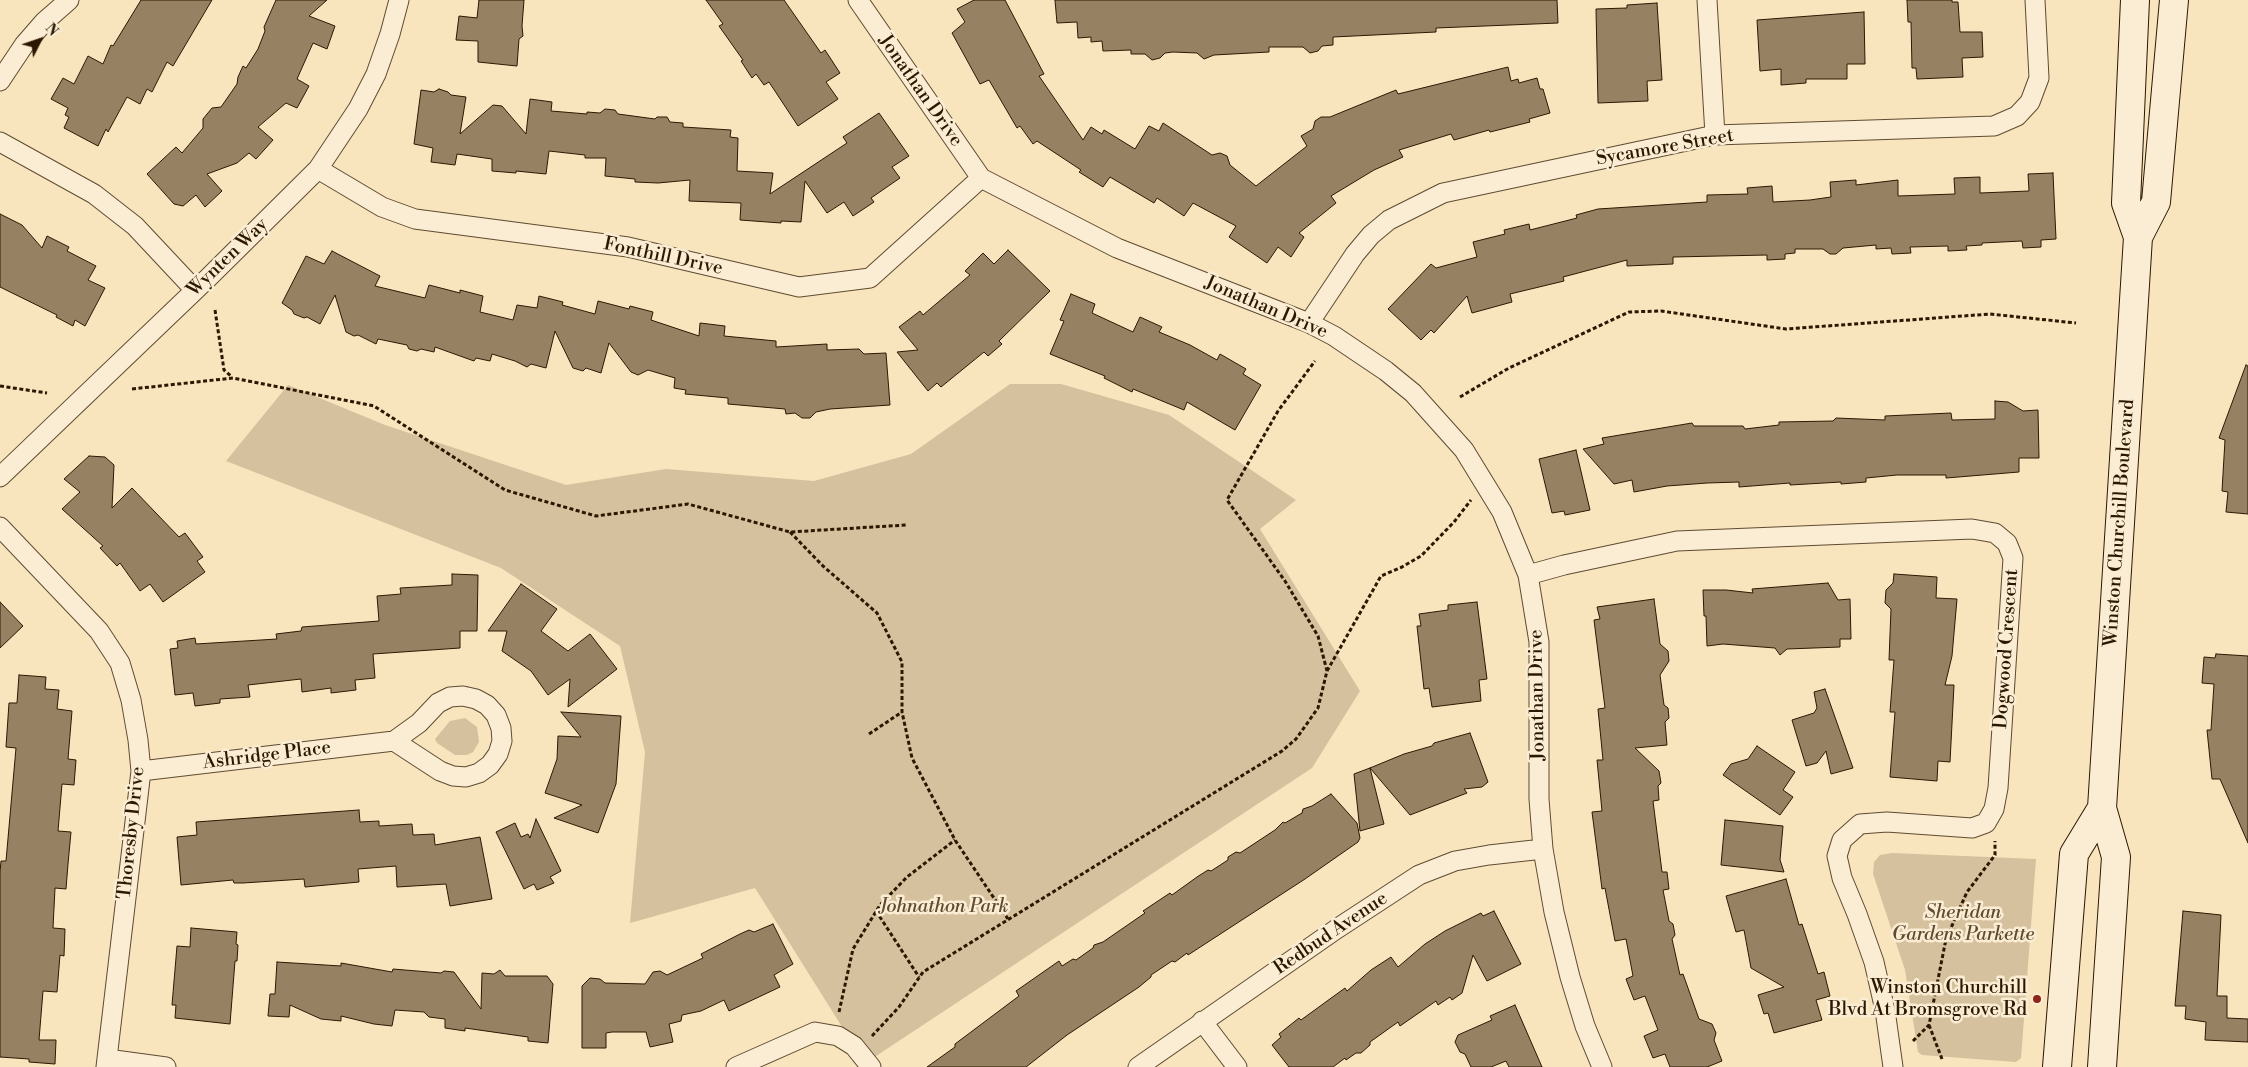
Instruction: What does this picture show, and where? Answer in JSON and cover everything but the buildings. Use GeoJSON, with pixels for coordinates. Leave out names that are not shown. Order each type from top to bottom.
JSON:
{"type":"FeatureCollection","features":[{"type":"Feature","properties":{"kind":"main road","name":"Winston Churchill Boulevard"},"geometry":{"type":"LineString","coordinates":[[2102,1067],[2116,857],[2102,808],[2138,237],[2126,203],[2135,0]]}},
{"type":"Feature","properties":{"kind":"main road","name":"Winston Churchill Boulevard"},"geometry":{"type":"LineString","coordinates":[[2138,237],[2156,202],[2174,0]]}},
{"type":"Feature","properties":{"kind":"main road","name":"Winston Churchill Boulevard"},"geometry":{"type":"LineString","coordinates":[[2057,1067],[2074,854],[2102,808]]}},
{"type":"Feature","properties":{"kind":"street"},"geometry":{"type":"LineString","coordinates":[[0,81],[24,45],[44,22],[69,0]]}},
{"type":"Feature","properties":{"kind":"street","name":"Wynten Way"},"geometry":{"type":"LineString","coordinates":[[0,477],[318,169],[358,109],[376,74],[399,0]]}},
{"type":"Feature","properties":{"kind":"street","name":"Jonathan Drive"},"geometry":{"type":"LineString","coordinates":[[858,0],[981,178],[1118,248],[1309,323],[1334,336],[1386,371],[1413,393],[1464,450],[1502,512],[1528,575],[1539,642],[1539,799],[1543,849],[1554,912],[1570,977],[1585,1026],[1602,1067]]}},
{"type":"Feature","properties":{"kind":"street"},"geometry":{"type":"LineString","coordinates":[[1707,0],[1715,135]]}},
{"type":"Feature","properties":{"kind":"street","name":"Sycamore Street"},"geometry":{"type":"LineString","coordinates":[[1309,323],[1355,254],[1371,235],[1389,220],[1443,193],[1715,135],[1994,126],[2017,116],[2030,102],[2039,78],[2035,0]]}},
{"type":"Feature","properties":{"kind":"street"},"geometry":{"type":"LineString","coordinates":[[0,142],[94,194],[135,226],[195,290]]}},
{"type":"Feature","properties":{"kind":"street","name":"Fonthill Drive"},"geometry":{"type":"LineString","coordinates":[[318,169],[382,207],[415,219],[628,247],[799,287],[870,278],[981,178]]}},
{"type":"Feature","properties":{"kind":"street","name":"Thoresby Drive"},"geometry":{"type":"LineString","coordinates":[[0,527],[99,631],[120,663],[132,700],[141,771],[106,1063]]}},
{"type":"Feature","properties":{"kind":"street","name":"Dogwood Crescent"},"geometry":{"type":"LineString","coordinates":[[1528,575],[1564,565],[1677,541],[1972,529],[1995,533],[2007,543],[2012,558],[1998,788],[1994,808],[1986,823],[1972,828],[1887,822],[1860,824],[1842,840],[1837,856],[1842,878],[1858,914],[1874,962],[1885,1010],[1893,1067]]}},
{"type":"Feature","properties":{"kind":"street","name":"Ashridge Place"},"geometry":{"type":"LineString","coordinates":[[141,771],[394,741],[419,723],[438,703],[450,697],[469,697],[487,706],[496,715],[501,728],[502,741],[498,754],[490,765],[479,773],[466,777],[453,776],[440,771],[394,741]]}},
{"type":"Feature","properties":{"kind":"street","name":"Redbud Avenue"},"geometry":{"type":"LineString","coordinates":[[1138,1067],[1202,1021],[1419,875],[1436,867],[1488,854],[1543,849]]}},
{"type":"Feature","properties":{"kind":"street"},"geometry":{"type":"LineString","coordinates":[[1202,1021],[1237,1067]]}},
{"type":"Feature","properties":{"kind":"street"},"geometry":{"type":"LineString","coordinates":[[736,1067],[814,1032],[838,1036],[854,1046],[871,1067]]}},
{"type":"Feature","properties":{"kind":"street"},"geometry":{"type":"LineString","coordinates":[[106,1063],[166,1067]]}},
{"type":"Feature","properties":{"kind":"path"},"geometry":{"type":"LineString","coordinates":[[216,310],[224,370],[232,378]]}},
{"type":"Feature","properties":{"kind":"path"},"geometry":{"type":"LineString","coordinates":[[1460,397],[1509,368],[1629,312],[1661,312],[1786,329],[1990,314],[2076,323]]}},
{"type":"Feature","properties":{"kind":"path"},"geometry":{"type":"LineString","coordinates":[[1315,362],[1278,412],[1227,500],[1285,581],[1318,636],[1326,671]]}},
{"type":"Feature","properties":{"kind":"path"},"geometry":{"type":"LineString","coordinates":[[132,389],[232,378],[374,406],[505,490],[596,516],[688,504],[790,532],[906,524]]}},
{"type":"Feature","properties":{"kind":"path"},"geometry":{"type":"LineString","coordinates":[[0,386],[47,393]]}},
{"type":"Feature","properties":{"kind":"path"},"geometry":{"type":"LineString","coordinates":[[858,1052],[899,1007],[923,972],[1282,751],[1296,739],[1318,708],[1326,671],[1381,576],[1421,556],[1454,522],[1467,503],[1476,496]]}},
{"type":"Feature","properties":{"kind":"path"},"geometry":{"type":"LineString","coordinates":[[790,532],[823,566],[877,613],[902,662],[902,712],[912,758],[955,840],[1008,919]]}},
{"type":"Feature","properties":{"kind":"path"},"geometry":{"type":"LineString","coordinates":[[870,734],[902,712]]}},
{"type":"Feature","properties":{"kind":"path"},"geometry":{"type":"LineString","coordinates":[[839,1012],[853,949],[876,911],[907,877],[955,840]]}},
{"type":"Feature","properties":{"kind":"path"},"geometry":{"type":"LineString","coordinates":[[1942,1059],[1929,1025],[1946,939],[1967,892],[1995,855]]}},
{"type":"Feature","properties":{"kind":"path"},"geometry":{"type":"LineString","coordinates":[[876,911],[919,977]]}},
{"type":"Feature","properties":{"kind":"path"},"geometry":{"type":"LineString","coordinates":[[1913,1040],[1929,1025]]}},
{"type":"Feature","properties":{"kind":"green space","name":"Johnathon Park"},"geometry":{"type":"Polygon","coordinates":[[[1010,384],[1061,384],[1169,415],[1296,500],[1260,529],[1360,691],[1312,768],[867,1062],[854,1046],[755,888],[630,923],[645,752],[620,646],[501,568],[226,461],[288,385],[385,425],[566,485],[666,469],[814,481],[911,454],[1010,384]]]}},
{"type":"Feature","properties":{"kind":"green space"},"geometry":{"type":"Polygon","coordinates":[[[465,718],[477,727],[479,742],[473,752],[467,755],[455,755],[437,743],[435,739],[450,721],[465,718]]]}},
{"type":"Feature","properties":{"kind":"green space","name":"Sheridan Gardens Parkette"},"geometry":{"type":"Polygon","coordinates":[[[1892,853],[2036,859],[2021,1058],[2016,1062],[1922,1055],[1918,1052],[1905,970],[1873,874],[1874,862],[1880,855],[1892,853]]]}},
{"type":"Feature","properties":{"kind":"place","name":"Winston Churchill Blvd At Bromsgrove Rd"},"geometry":{"type":"Point","coordinates":[2037,999]}}]}
